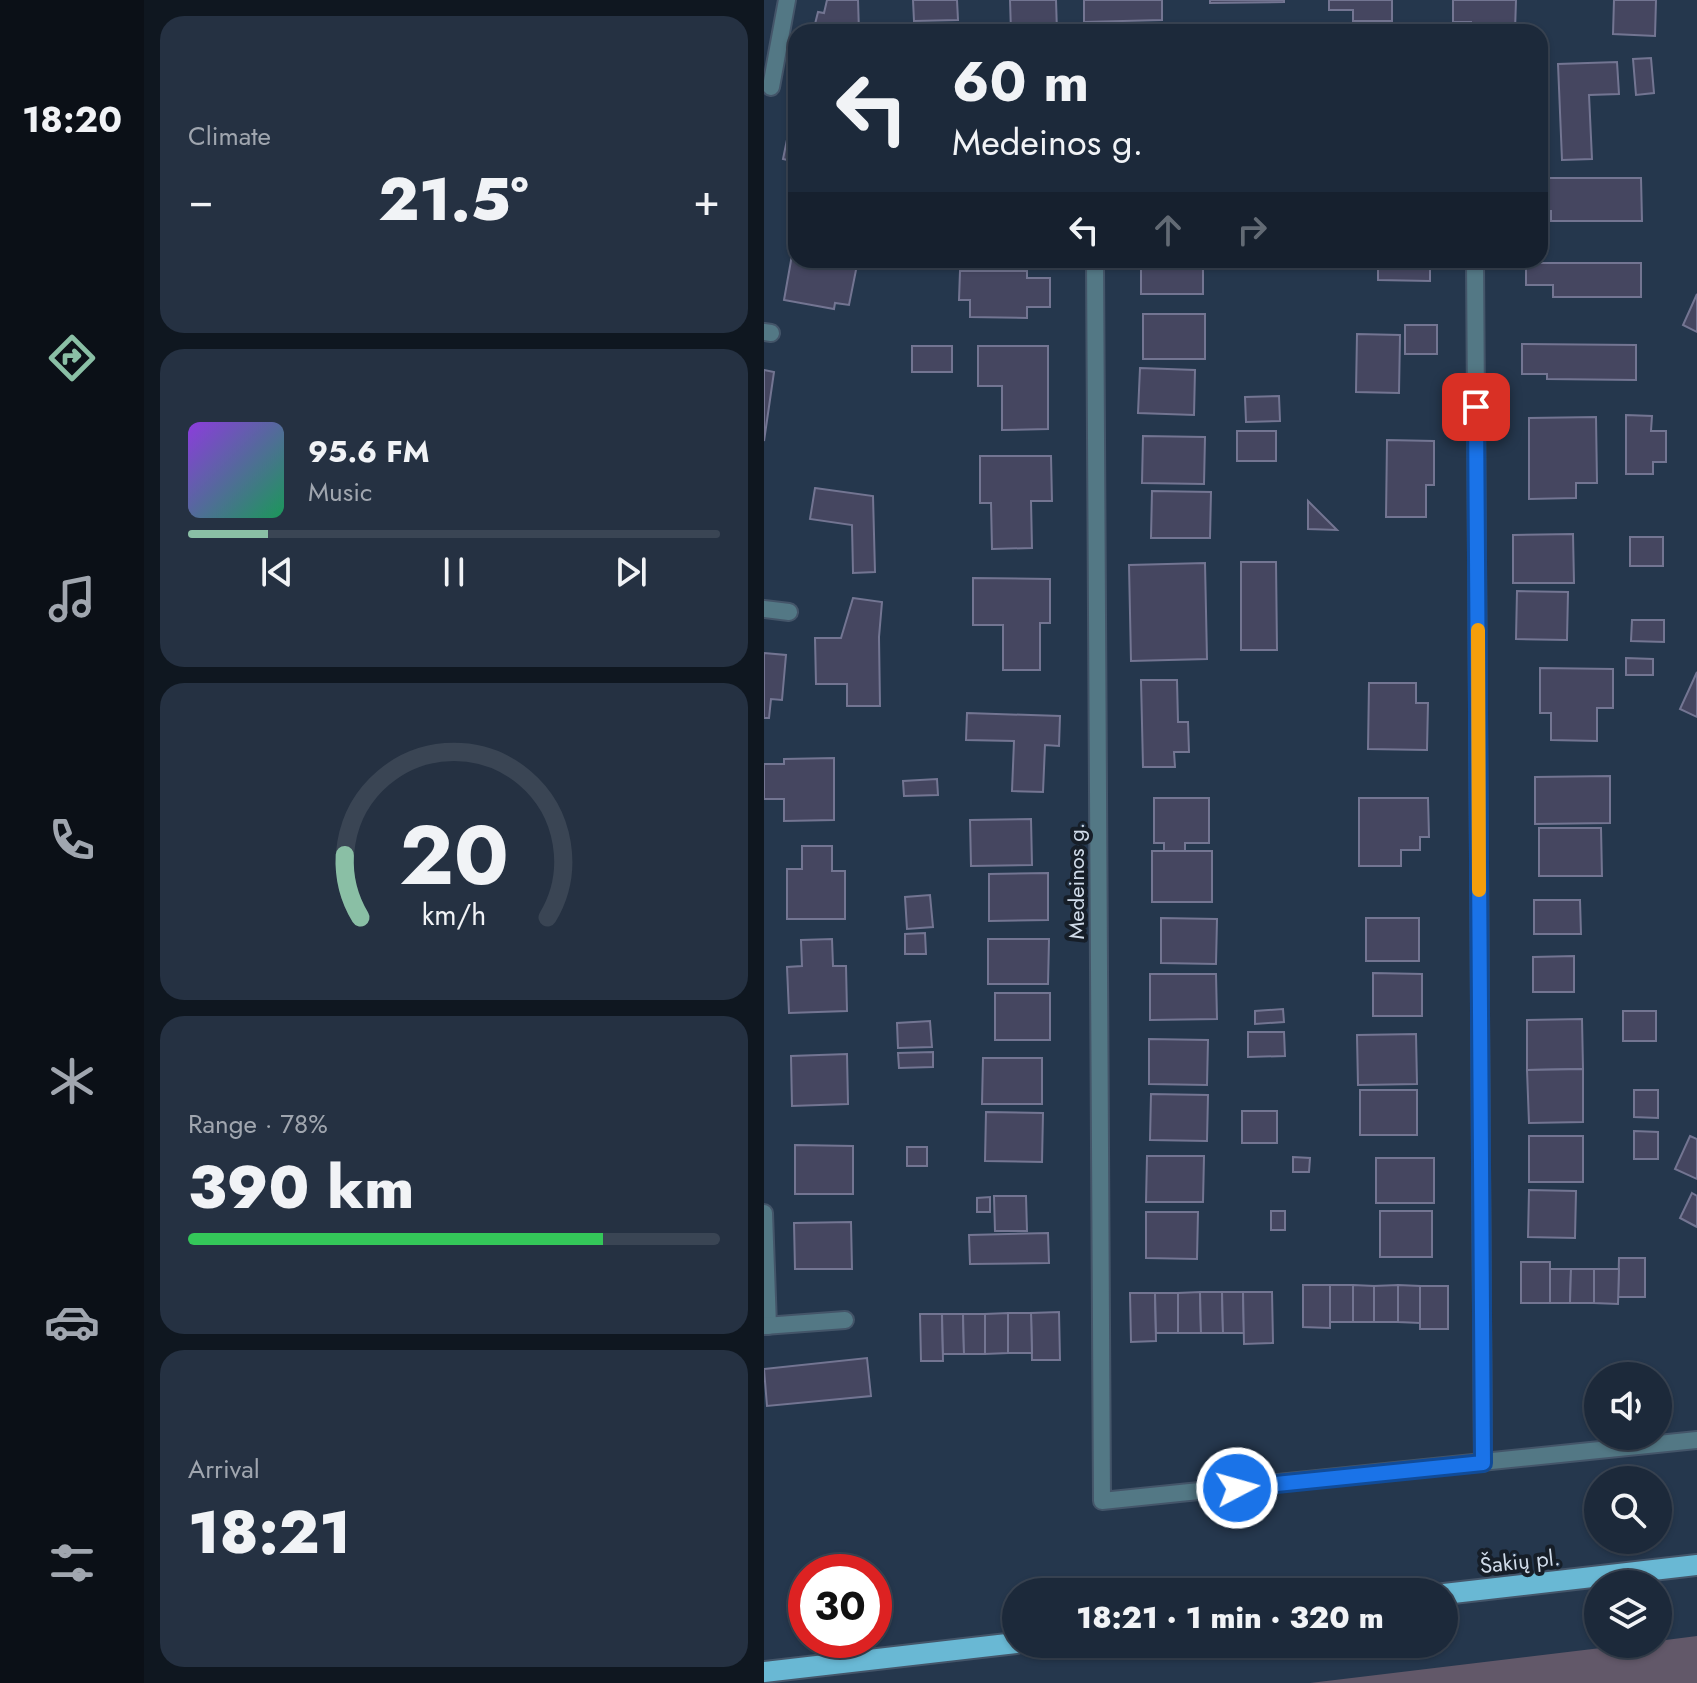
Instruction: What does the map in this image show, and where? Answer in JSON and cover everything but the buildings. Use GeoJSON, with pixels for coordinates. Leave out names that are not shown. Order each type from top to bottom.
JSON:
{"type":"FeatureCollection","features":[{"type":"Feature","properties":{"kind":"main road","name":"Šakių pl."},"geometry":{"type":"LineString","coordinates":[[1458,1592],[1697,1565]]}},
{"type":"Feature","properties":{"kind":"main road"},"geometry":{"type":"LineString","coordinates":[[764,1672],[1002,1645]]}},
{"type":"Feature","properties":{"kind":"street"},"geometry":{"type":"LineString","coordinates":[[771,87],[787,0]]}},
{"type":"Feature","properties":{"kind":"street","name":"Medeinos g."},"geometry":{"type":"LineString","coordinates":[[1095,268],[1102,1501],[1483,1463]]}},
{"type":"Feature","properties":{"kind":"street"},"geometry":{"type":"LineString","coordinates":[[1475,268],[1483,1463],[1697,1440]]}},
{"type":"Feature","properties":{"kind":"street"},"geometry":{"type":"LineString","coordinates":[[764,609],[789,612]]}},
{"type":"Feature","properties":{"kind":"street"},"geometry":{"type":"LineString","coordinates":[[764,1213],[766,1326],[845,1320]]}},
{"type":"Feature","properties":{"kind":"shaded area"},"geometry":{"type":"Polygon","coordinates":[[[1697,1636],[1697,1683],[1310,1683],[1584,1650],[1584,1658],[1672,1658],[1672,1639],[1697,1636]]]}},
{"type":"Feature","properties":{"kind":"slow traffic"},"geometry":{"type":"LineString","coordinates":[[1478,630],[1479,890]]}},
{"type":"Feature","properties":{"kind":"route"},"geometry":{"type":"LineString","coordinates":[[1237,1488],[1483,1463],[1476,407]]}}]}
